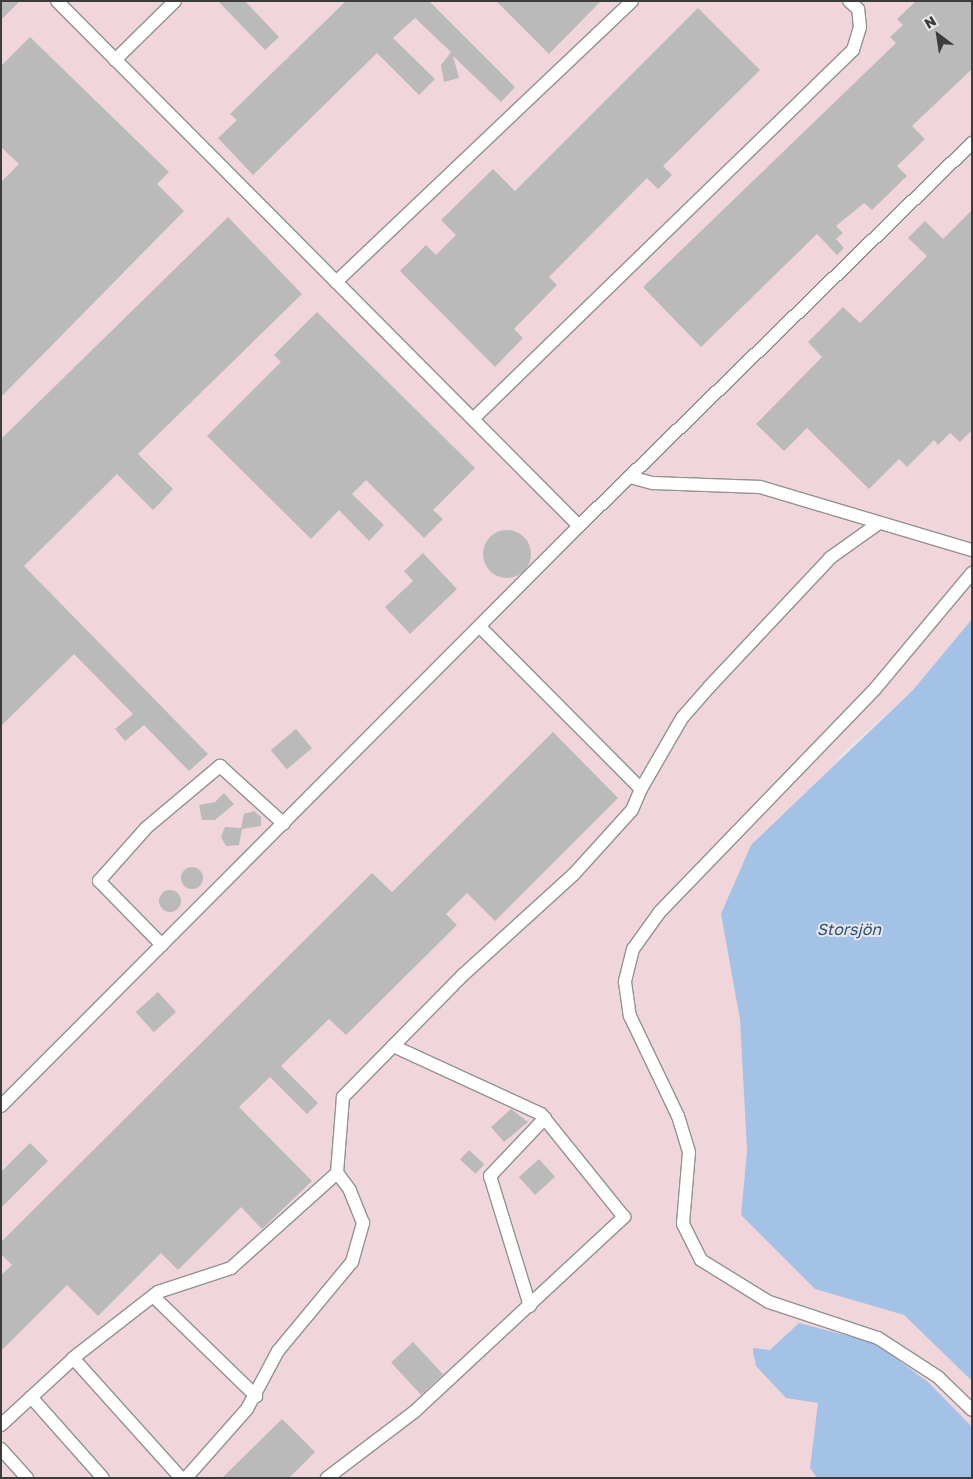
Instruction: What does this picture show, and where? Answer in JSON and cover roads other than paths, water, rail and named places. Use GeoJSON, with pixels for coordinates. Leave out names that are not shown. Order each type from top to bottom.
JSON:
{"type":"FeatureCollection","features":[{"type":"Feature","properties":{"kind":"street"},"geometry":{"type":"LineString","coordinates":[[57,1],[474,418],[579,526]]}},
{"type":"Feature","properties":{"kind":"street"},"geometry":{"type":"LineString","coordinates":[[115,60],[175,1]]}},
{"type":"Feature","properties":{"kind":"street"},"geometry":{"type":"LineString","coordinates":[[336,282],[632,1]]}},
{"type":"Feature","properties":{"kind":"street"},"geometry":{"type":"LineString","coordinates":[[474,418],[853,50],[860,27],[857,4]]}},
{"type":"Feature","properties":{"kind":"street"},"geometry":{"type":"LineString","coordinates":[[1,1106],[579,526],[972,143]]}},
{"type":"Feature","properties":{"kind":"street"},"geometry":{"type":"LineString","coordinates":[[630,477],[653,483],[760,487],[972,550]]}},
{"type":"Feature","properties":{"kind":"street"},"geometry":{"type":"LineString","coordinates":[[186,1478],[256,1396],[278,1351],[352,1262],[363,1223],[350,1190],[337,1173],[343,1097],[393,1046],[574,874],[632,810],[640,789],[682,718],[830,558],[879,523]]}},
{"type":"Feature","properties":{"kind":"street"},"geometry":{"type":"LineString","coordinates":[[972,573],[875,689],[659,913],[633,949],[625,982],[630,1016],[678,1116],[689,1152],[683,1224],[701,1260],[769,1302],[878,1338],[938,1377],[972,1410]]}},
{"type":"Feature","properties":{"kind":"street"},"geometry":{"type":"LineString","coordinates":[[480,627],[640,789]]}},
{"type":"Feature","properties":{"kind":"street"},"geometry":{"type":"LineString","coordinates":[[162,945],[99,881],[146,828],[220,766],[284,824]]}},
{"type":"Feature","properties":{"kind":"street"},"geometry":{"type":"LineString","coordinates":[[327,1478],[414,1412],[624,1217],[545,1118],[393,1046]]}},
{"type":"Feature","properties":{"kind":"street"},"geometry":{"type":"LineString","coordinates":[[530,1306],[490,1176],[545,1118]]}},
{"type":"Feature","properties":{"kind":"street"},"geometry":{"type":"LineString","coordinates":[[1,1424],[73,1358],[153,1296],[232,1268],[337,1173]]}},
{"type":"Feature","properties":{"kind":"street"},"geometry":{"type":"LineString","coordinates":[[153,1296],[256,1396]]}},
{"type":"Feature","properties":{"kind":"street"},"geometry":{"type":"LineString","coordinates":[[73,1358],[181,1478]]}},
{"type":"Feature","properties":{"kind":"street"},"geometry":{"type":"LineString","coordinates":[[31,1397],[103,1478]]}},
{"type":"Feature","properties":{"kind":"street"},"geometry":{"type":"LineString","coordinates":[[1,1449],[27,1478]]}},
{"type":"Feature","properties":{"kind":"water","name":"Storsjön"},"geometry":{"type":"Polygon","coordinates":[[[972,619],[972,1381],[904,1315],[815,1289],[741,1215],[747,1151],[740,1020],[721,914],[751,845],[913,690],[972,619]]]}},
{"type":"Feature","properties":{"kind":"water"},"geometry":{"type":"Polygon","coordinates":[[[799,1323],[875,1343],[928,1382],[972,1427],[972,1478],[817,1478],[810,1468],[818,1403],[786,1398],[756,1366],[753,1352],[753,1348],[770,1350],[799,1323]]]}}]}
